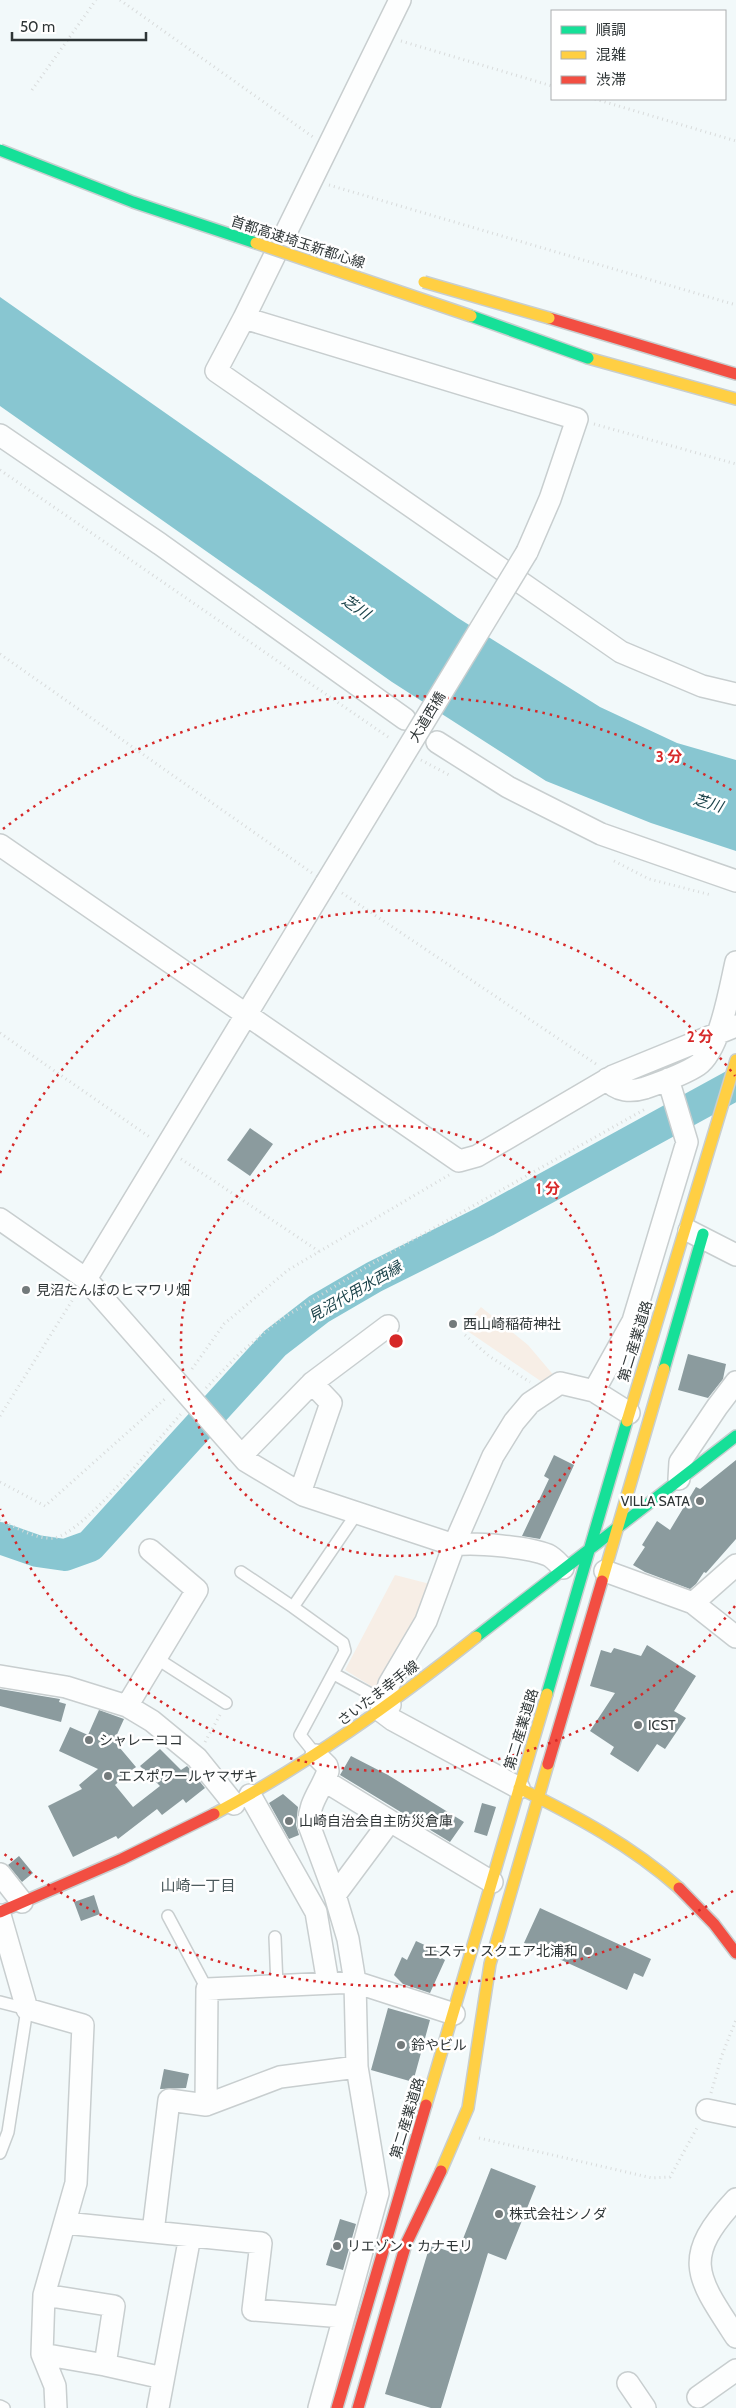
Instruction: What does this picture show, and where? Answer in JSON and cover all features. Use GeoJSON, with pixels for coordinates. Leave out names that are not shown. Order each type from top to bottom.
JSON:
{"type":"FeatureCollection","features":[{"type":"Feature","properties":{"kind":"main road","name":"首都高速埼玉新都心線"},"geometry":{"type":"LineString","coordinates":[[0,150],[133,202],[381,284],[588,358],[736,399]]}},
{"type":"Feature","properties":{"kind":"main road","name":"首都高速埼玉新都心線"},"geometry":{"type":"LineString","coordinates":[[269,234],[297,244]]}},
{"type":"Feature","properties":{"kind":"main road"},"geometry":{"type":"LineString","coordinates":[[416,280],[736,374]]}},
{"type":"Feature","properties":{"kind":"main road","name":"第二産業道路"},"geometry":{"type":"LineString","coordinates":[[358,2408],[406,2244],[458,2133],[474,2080],[490,1964],[619,1525],[698,1228],[717,1124],[736,1060]]}},
{"type":"Feature","properties":{"kind":"main road","name":"第二産業道路"},"geometry":{"type":"LineString","coordinates":[[337,2408],[629,1413],[698,1228]]}},
{"type":"Feature","properties":{"kind":"main road","name":"さいたま幸手線"},"geometry":{"type":"LineString","coordinates":[[0,1913],[129,1857],[242,1799],[316,1755],[386,1708],[591,1546],[736,1436]]}},
{"type":"Feature","properties":{"kind":"main road"},"geometry":{"type":"LineString","coordinates":[[519,1788],[594,1828],[662,1871],[699,1906],[736,1953]]}},
{"type":"Feature","properties":{"kind":"street"},"geometry":{"type":"LineString","coordinates":[[400,0],[244,318],[216,371],[621,652],[702,686],[736,694]]}},
{"type":"Feature","properties":{"kind":"street"},"geometry":{"type":"LineString","coordinates":[[244,318],[577,418]]}},
{"type":"Feature","properties":{"kind":"street","name":"大道西橋"},"geometry":{"type":"LineString","coordinates":[[86,1279],[247,1014],[332,886],[527,552],[550,500],[577,418]]}},
{"type":"Feature","properties":{"kind":"street"},"geometry":{"type":"LineString","coordinates":[[0,435],[160,544],[406,719]]}},
{"type":"Feature","properties":{"kind":"street"},"geometry":{"type":"LineString","coordinates":[[437,742],[508,787],[593,830],[736,882]]}},
{"type":"Feature","properties":{"kind":"street"},"geometry":{"type":"LineString","coordinates":[[0,846],[459,1161],[478,1156],[610,1077],[727,1030]]}},
{"type":"Feature","properties":{"kind":"street"},"geometry":{"type":"LineString","coordinates":[[610,1077],[613,1085],[629,1090],[672,1091],[700,1064],[727,1030],[736,962]]}},
{"type":"Feature","properties":{"kind":"street"},"geometry":{"type":"LineString","coordinates":[[594,1391],[633,1321],[687,1142],[672,1091]]}},
{"type":"Feature","properties":{"kind":"street"},"geometry":{"type":"LineString","coordinates":[[0,1219],[86,1279],[246,1461],[300,1493],[357,1513],[454,1545],[469,1543],[538,1552],[550,1556],[563,1568]]}},
{"type":"Feature","properties":{"kind":"street"},"geometry":{"type":"LineString","coordinates":[[663,1220],[698,1228],[736,1255]]}},
{"type":"Feature","properties":{"kind":"street"},"geometry":{"type":"LineString","coordinates":[[242,1455],[312,1384],[388,1326]]}},
{"type":"Feature","properties":{"kind":"street"},"geometry":{"type":"LineString","coordinates":[[679,1479],[680,1462],[736,1382]]}},
{"type":"Feature","properties":{"kind":"street"},"geometry":{"type":"LineString","coordinates":[[519,1788],[393,1720],[386,1708],[389,1684],[426,1620],[454,1545],[493,1456],[514,1422],[530,1403],[560,1383],[594,1391],[629,1413]]}},
{"type":"Feature","properties":{"kind":"street"},"geometry":{"type":"LineString","coordinates":[[300,1493],[331,1403],[312,1384]]}},
{"type":"Feature","properties":{"kind":"street"},"geometry":{"type":"LineString","coordinates":[[127,1706],[197,1590],[150,1550]]}},
{"type":"Feature","properties":{"kind":"street"},"geometry":{"type":"LineString","coordinates":[[693,1603],[736,1565]]}},
{"type":"Feature","properties":{"kind":"street"},"geometry":{"type":"LineString","coordinates":[[605,1571],[693,1603],[736,1637]]}},
{"type":"Feature","properties":{"kind":"street"},"geometry":{"type":"LineString","coordinates":[[0,1676],[66,1687],[127,1706],[152,1721],[242,1799],[316,1912],[328,1983]]}},
{"type":"Feature","properties":{"kind":"street"},"geometry":{"type":"LineString","coordinates":[[316,1755],[328,1766],[325,1781],[311,1803],[309,1825],[335,1895],[348,1940],[354,1982],[357,2066],[378,2193],[319,2408]]}},
{"type":"Feature","properties":{"kind":"street"},"geometry":{"type":"LineString","coordinates":[[325,1781],[492,1882]]}},
{"type":"Feature","properties":{"kind":"street"},"geometry":{"type":"LineString","coordinates":[[335,1895],[390,1821]]}},
{"type":"Feature","properties":{"kind":"street"},"geometry":{"type":"LineString","coordinates":[[0,1874],[22,1902]]}},
{"type":"Feature","properties":{"kind":"street"},"geometry":{"type":"LineString","coordinates":[[0,1913],[27,2009],[83,2025],[76,2183],[44,2295],[42,2354],[55,2386],[56,2408]]}},
{"type":"Feature","properties":{"kind":"street"},"geometry":{"type":"LineString","coordinates":[[206,2105],[207,1989],[354,1982],[454,2014]]}},
{"type":"Feature","properties":{"kind":"street"},"geometry":{"type":"LineString","coordinates":[[153,2232],[170,2100],[206,2105],[280,2077],[357,2066]]}},
{"type":"Feature","properties":{"kind":"street"},"geometry":{"type":"LineString","coordinates":[[707,2110],[736,2116]]}},
{"type":"Feature","properties":{"kind":"street"},"geometry":{"type":"LineString","coordinates":[[736,2199],[714,2223],[706,2238],[699,2264],[706,2293],[736,2336]]}},
{"type":"Feature","properties":{"kind":"street"},"geometry":{"type":"LineString","coordinates":[[65,2223],[261,2243],[252,2310],[343,2317]]}},
{"type":"Feature","properties":{"kind":"street"},"geometry":{"type":"LineString","coordinates":[[158,2408],[190,2236]]}},
{"type":"Feature","properties":{"kind":"street"},"geometry":{"type":"LineString","coordinates":[[44,2295],[114,2306],[105,2365]]}},
{"type":"Feature","properties":{"kind":"street"},"geometry":{"type":"LineString","coordinates":[[42,2354],[163,2378]]}},
{"type":"Feature","properties":{"kind":"street"},"geometry":{"type":"LineString","coordinates":[[698,2397],[736,2370]]}},
{"type":"Feature","properties":{"kind":"street"},"geometry":{"type":"LineString","coordinates":[[628,2383],[645,2408]]}},
{"type":"Feature","properties":{"kind":"lane"},"geometry":{"type":"LineString","coordinates":[[293,1607],[357,1513]]}},
{"type":"Feature","properties":{"kind":"lane"},"geometry":{"type":"LineString","coordinates":[[241,1572],[343,1643],[345,1651],[300,1736],[316,1755]]}},
{"type":"Feature","properties":{"kind":"lane"},"geometry":{"type":"LineString","coordinates":[[156,1658],[226,1703]]}},
{"type":"Feature","properties":{"kind":"lane"},"geometry":{"type":"LineString","coordinates":[[334,1674],[386,1708]]}},
{"type":"Feature","properties":{"kind":"lane"},"geometry":{"type":"LineString","coordinates":[[168,1916],[207,1989]]}},
{"type":"Feature","properties":{"kind":"lane"},"geometry":{"type":"LineString","coordinates":[[275,1937],[276,1986]]}},
{"type":"Feature","properties":{"kind":"lane"},"geometry":{"type":"LineString","coordinates":[[0,2002],[27,2009],[8,2132],[0,2153]]}},
{"type":"Feature","properties":{"kind":"lane"},"geometry":{"type":"LineString","coordinates":[[0,2406],[4,2408]]}},
{"type":"Feature","properties":{"kind":"path"},"geometry":{"type":"LineString","coordinates":[[32,90],[96,0]]}},
{"type":"Feature","properties":{"kind":"path"},"geometry":{"type":"LineString","coordinates":[[120,0],[327,147]]}},
{"type":"Feature","properties":{"kind":"path"},"geometry":{"type":"LineString","coordinates":[[381,36],[551,86]]}},
{"type":"Feature","properties":{"kind":"path"},"geometry":{"type":"LineString","coordinates":[[598,100],[736,141]]}},
{"type":"Feature","properties":{"kind":"path"},"geometry":{"type":"LineString","coordinates":[[312,180],[736,305]]}},
{"type":"Feature","properties":{"kind":"path"},"geometry":{"type":"LineString","coordinates":[[577,418],[736,464]]}},
{"type":"Feature","properties":{"kind":"path"},"geometry":{"type":"LineString","coordinates":[[0,470],[398,745]]}},
{"type":"Feature","properties":{"kind":"path"},"geometry":{"type":"LineString","coordinates":[[0,654],[610,1077]]}},
{"type":"Feature","properties":{"kind":"path"},"geometry":{"type":"LineString","coordinates":[[0,1482],[45,1506],[190,1398],[278,1321],[393,1251],[672,1091]]}},
{"type":"Feature","properties":{"kind":"path"},"geometry":{"type":"LineString","coordinates":[[0,1520],[36,1536],[53,1538],[80,1525],[102,1504],[190,1398],[224,1324],[288,1270],[455,1172],[459,1161]]}},
{"type":"Feature","properties":{"kind":"path"},"geometry":{"type":"LineString","coordinates":[[0,1416],[86,1279]]}},
{"type":"Feature","properties":{"kind":"path"},"geometry":{"type":"LineString","coordinates":[[465,1335],[489,1356],[546,1391]]}},
{"type":"Feature","properties":{"kind":"path"},"geometry":{"type":"LineString","coordinates":[[196,1758],[226,1703]]}},
{"type":"Feature","properties":{"kind":"path"},"geometry":{"type":"LineString","coordinates":[[458,2133],[652,2178],[670,2176],[707,2110],[722,2054],[736,2020]]}},
{"type":"Feature","properties":{"kind":"shaded area"},"geometry":{"type":"Polygon","coordinates":[[[481,1307],[528,1345],[556,1378],[545,1384],[463,1328],[481,1307]]]}},
{"type":"Feature","properties":{"kind":"shaded area"},"geometry":{"type":"Polygon","coordinates":[[[395,1575],[434,1585],[422,1618],[376,1689],[345,1670],[395,1575]]]}},
{"type":"Feature","properties":{"kind":"water","name":"芝川"},"geometry":{"type":"Polygon","coordinates":[[[0,297],[458,618],[600,707],[677,743],[736,760],[736,851],[651,823],[546,781],[392,682],[0,406],[0,297]]]}},
{"type":"Feature","properties":{"kind":"building"},"geometry":{"type":"Polygon","coordinates":[[[250,1128],[273,1144],[250,1176],[227,1160],[250,1128]]]}},
{"type":"Feature","properties":{"kind":"building"},"geometry":{"type":"Polygon","coordinates":[[[688,1354],[726,1364],[723,1379],[708,1398],[678,1390],[688,1354]]]}},
{"type":"Feature","properties":{"kind":"building"},"geometry":{"type":"Polygon","coordinates":[[[554,1455],[574,1465],[540,1539],[522,1536],[549,1479],[544,1476],[554,1455]]]}},
{"type":"Feature","properties":{"kind":"building"},"geometry":{"type":"Polygon","coordinates":[[[736,1460],[736,1539],[706,1573],[704,1572],[696,1584],[690,1589],[645,1572],[633,1565],[645,1547],[642,1545],[657,1521],[670,1530],[696,1487],[700,1489],[736,1460]]]}},
{"type":"Feature","properties":{"kind":"building"},"geometry":{"type":"Polygon","coordinates":[[[647,1645],[696,1676],[674,1711],[686,1718],[665,1749],[657,1744],[638,1772],[610,1754],[614,1747],[590,1731],[615,1693],[590,1686],[601,1650],[611,1653],[614,1648],[641,1656],[647,1645]]]}},
{"type":"Feature","properties":{"kind":"building"},"geometry":{"type":"Polygon","coordinates":[[[0,1689],[60,1699],[59,1702],[66,1704],[61,1722],[0,1706],[0,1689]]]}},
{"type":"Feature","properties":{"kind":"building"},"geometry":{"type":"Polygon","coordinates":[[[99,1710],[124,1719],[114,1741],[136,1767],[115,1785],[133,1807],[160,1786],[140,1766],[160,1749],[181,1770],[187,1766],[205,1788],[186,1803],[183,1799],[162,1815],[157,1809],[118,1839],[116,1836],[73,1857],[48,1806],[82,1789],[79,1785],[98,1769],[59,1751],[70,1727],[88,1735],[99,1710]]]}},
{"type":"Feature","properties":{"kind":"building"},"geometry":{"type":"Polygon","coordinates":[[[351,1756],[388,1775],[464,1822],[450,1842],[340,1775],[351,1756]]]}},
{"type":"Feature","properties":{"kind":"building","name":"山崎自治会自主防災倉庫"},"geometry":{"type":"Polygon","coordinates":[[[283,1794],[298,1807],[296,1825],[299,1835],[289,1839],[269,1803],[283,1794]]]}},
{"type":"Feature","properties":{"kind":"building"},"geometry":{"type":"Polygon","coordinates":[[[482,1803],[496,1807],[487,1836],[474,1832],[482,1803]]]}},
{"type":"Feature","properties":{"kind":"building"},"geometry":{"type":"Polygon","coordinates":[[[19,1856],[33,1873],[22,1882],[8,1865],[19,1856]]]}},
{"type":"Feature","properties":{"kind":"building"},"geometry":{"type":"Polygon","coordinates":[[[94,1895],[100,1914],[81,1921],[74,1902],[94,1895]]]}},
{"type":"Feature","properties":{"kind":"building","name":"エステ・スクエア北浦和"},"geometry":{"type":"Polygon","coordinates":[[[540,1908],[651,1959],[643,1977],[634,1973],[627,1990],[524,1943],[540,1908]]]}},
{"type":"Feature","properties":{"kind":"building"},"geometry":{"type":"Polygon","coordinates":[[[416,1941],[442,1953],[440,1957],[445,1960],[430,1993],[403,1984],[394,1975],[402,1957],[407,1960],[416,1941]]]}},
{"type":"Feature","properties":{"kind":"building","name":"鈴やビル"},"geometry":{"type":"Polygon","coordinates":[[[388,2008],[430,2020],[413,2082],[371,2070],[388,2008]]]}},
{"type":"Feature","properties":{"kind":"building"},"geometry":{"type":"Polygon","coordinates":[[[164,2069],[189,2074],[186,2088],[160,2089],[164,2069]]]}},
{"type":"Feature","properties":{"kind":"building"},"geometry":{"type":"Polygon","coordinates":[[[491,2168],[536,2186],[506,2260],[488,2253],[441,2408],[431,2408],[385,2394],[430,2245],[457,2254],[491,2168]]]}},
{"type":"Feature","properties":{"kind":"building","name":"リエゾン・カナモリ"},"geometry":{"type":"Polygon","coordinates":[[[340,2219],[356,2224],[343,2270],[326,2265],[340,2219]]]}},
{"type":"Feature","properties":{"kind":"waterway","name":"見沼代用水西縁"},"geometry":{"type":"LineString","coordinates":[[0,1538],[37,1551],[65,1555],[90,1546],[275,1343],[319,1309],[374,1277],[486,1221],[736,1084]]}},
{"type":"Feature","properties":{"kind":"traffic: fast"},"geometry":{"type":"LineString","coordinates":[[0,150],[133,202],[256,243]]}},
{"type":"Feature","properties":{"kind":"traffic: fast"},"geometry":{"type":"LineString","coordinates":[[471,316],[588,358]]}},
{"type":"Feature","properties":{"kind":"traffic: fast"},"geometry":{"type":"LineString","coordinates":[[664,1369],[703,1234]]}},
{"type":"Feature","properties":{"kind":"traffic: fast"},"geometry":{"type":"LineString","coordinates":[[547,1694],[627,1421]]}},
{"type":"Feature","properties":{"kind":"traffic: fast"},"geometry":{"type":"LineString","coordinates":[[476,1637],[736,1436]]}},
{"type":"Feature","properties":{"kind":"traffic: slow"},"geometry":{"type":"LineString","coordinates":[[256,243],[471,316]]}},
{"type":"Feature","properties":{"kind":"traffic: slow"},"geometry":{"type":"LineString","coordinates":[[424,282],[549,318]]}},
{"type":"Feature","properties":{"kind":"traffic: slow"},"geometry":{"type":"LineString","coordinates":[[588,358],[736,399]]}},
{"type":"Feature","properties":{"kind":"traffic: slow"},"geometry":{"type":"LineString","coordinates":[[627,1421],[736,1060]]}},
{"type":"Feature","properties":{"kind":"traffic: slow"},"geometry":{"type":"LineString","coordinates":[[602,1581],[664,1369]]}},
{"type":"Feature","properties":{"kind":"traffic: slow"},"geometry":{"type":"LineString","coordinates":[[214,1814],[283,1775],[349,1732],[476,1637]]}},
{"type":"Feature","properties":{"kind":"traffic: slow"},"geometry":{"type":"LineString","coordinates":[[426,2105],[547,1694]]}},
{"type":"Feature","properties":{"kind":"traffic: slow"},"geometry":{"type":"LineString","coordinates":[[441,2171],[468,2108],[490,1964],[548,1764]]}},
{"type":"Feature","properties":{"kind":"traffic: slow"},"geometry":{"type":"LineString","coordinates":[[519,1788],[623,1845],[679,1888]]}},
{"type":"Feature","properties":{"kind":"traffic: jam"},"geometry":{"type":"LineString","coordinates":[[549,318],[736,374]]}},
{"type":"Feature","properties":{"kind":"traffic: jam"},"geometry":{"type":"LineString","coordinates":[[548,1764],[602,1581]]}},
{"type":"Feature","properties":{"kind":"traffic: jam"},"geometry":{"type":"LineString","coordinates":[[0,1912],[122,1859],[214,1814]]}},
{"type":"Feature","properties":{"kind":"traffic: jam"},"geometry":{"type":"LineString","coordinates":[[679,1888],[714,1924],[736,1953]]}},
{"type":"Feature","properties":{"kind":"traffic: jam"},"geometry":{"type":"LineString","coordinates":[[337,2408],[426,2105]]}},
{"type":"Feature","properties":{"kind":"traffic: jam"},"geometry":{"type":"LineString","coordinates":[[358,2408],[406,2244],[441,2171]]}},
{"type":"Feature","properties":{"kind":"place","name":"見沼たんぼのヒマワリ畑"},"geometry":{"type":"Point","coordinates":[26,1290]}},
{"type":"Feature","properties":{"kind":"place","name":"西山崎稲荷神社"},"geometry":{"type":"Point","coordinates":[453,1324]}},
{"type":"Feature","properties":{"kind":"place","name":"VILLA SATA"},"geometry":{"type":"Point","coordinates":[700,1501]}},
{"type":"Feature","properties":{"kind":"place","name":"ICST"},"geometry":{"type":"Point","coordinates":[638,1725]}},
{"type":"Feature","properties":{"kind":"place","name":"シャレーココ"},"geometry":{"type":"Point","coordinates":[89,1740]}},
{"type":"Feature","properties":{"kind":"place","name":"エスポワールヤマザキ"},"geometry":{"type":"Point","coordinates":[108,1776]}},
{"type":"Feature","properties":{"kind":"place","name":"山崎自治会自主防災倉庫"},"geometry":{"type":"Point","coordinates":[289,1821]}},
{"type":"Feature","properties":{"kind":"place","name":"エステ・スクエア北浦和"},"geometry":{"type":"Point","coordinates":[588,1951]}},
{"type":"Feature","properties":{"kind":"place","name":"鈴やビル"},"geometry":{"type":"Point","coordinates":[401,2045]}},
{"type":"Feature","properties":{"kind":"place","name":"株式会社シノダ"},"geometry":{"type":"Point","coordinates":[499,2214]}},
{"type":"Feature","properties":{"kind":"place","name":"リエゾン・カナモリ"},"geometry":{"type":"Point","coordinates":[337,2246]}},
{"type":"Feature","properties":{"kind":"district","name":"山崎一丁目"},"geometry":{"type":"Point","coordinates":[198,1886]}}]}
